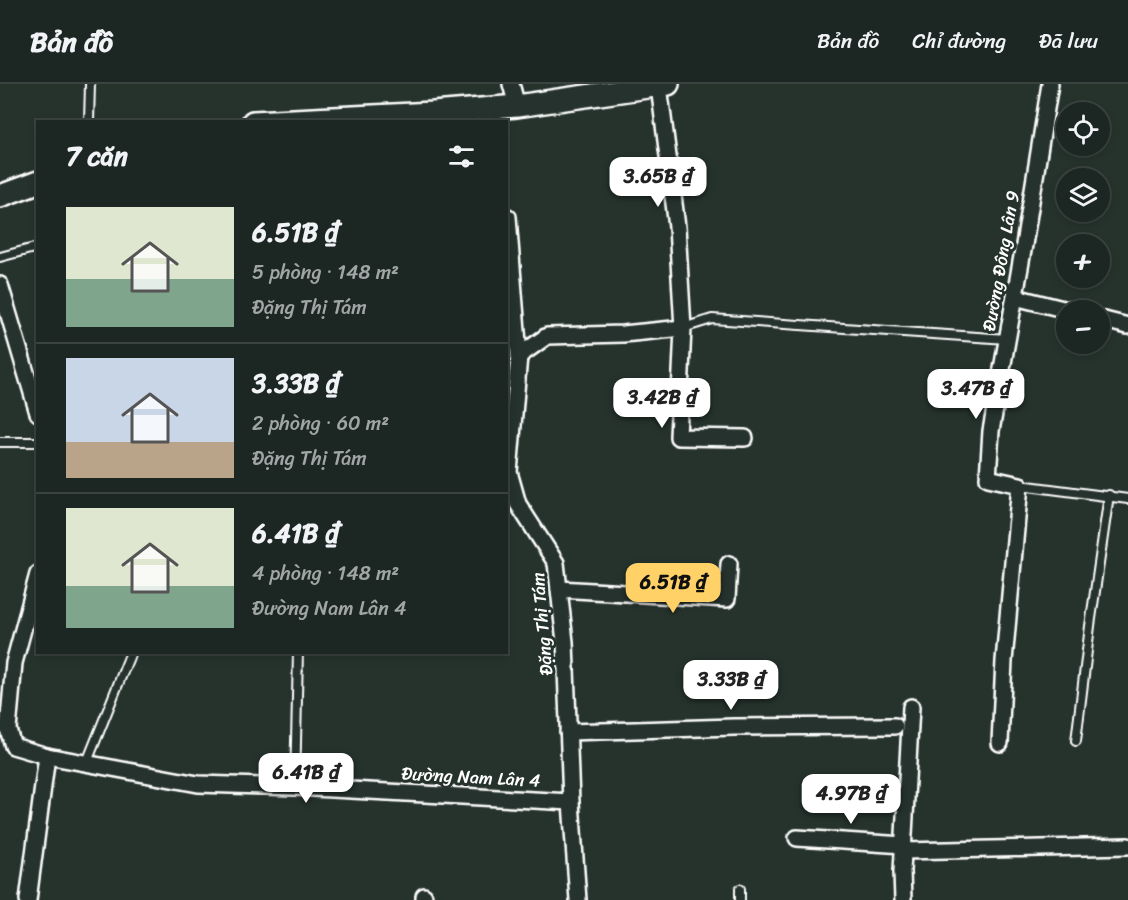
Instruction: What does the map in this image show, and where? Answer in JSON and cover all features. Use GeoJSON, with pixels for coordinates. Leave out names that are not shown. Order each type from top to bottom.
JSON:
{"type":"FeatureCollection","features":[{"type":"Feature","properties":{"kind":"street"},"geometry":{"type":"LineString","coordinates":[[511,84],[517,106]]}},
{"type":"Feature","properties":{"kind":"street","name":"Đường Đông Lân 9"},"geometry":{"type":"LineString","coordinates":[[1020,485],[988,478],[991,430],[1050,84]]}},
{"type":"Feature","properties":{"kind":"street"},"geometry":{"type":"LineString","coordinates":[[293,120],[517,106],[664,85],[677,227],[683,328],[678,437],[745,438]]}},
{"type":"Feature","properties":{"kind":"street"},"geometry":{"type":"LineString","coordinates":[[0,196],[36,183]]}},
{"type":"Feature","properties":{"kind":"street","name":"Đặng Thị Tám"},"geometry":{"type":"LineString","coordinates":[[508,216],[519,356],[509,472],[518,504],[556,562],[565,642],[571,802],[578,900]]}},
{"type":"Feature","properties":{"kind":"street"},"geometry":{"type":"LineString","coordinates":[[0,285],[36,406]]}},
{"type":"Feature","properties":{"kind":"street"},"geometry":{"type":"LineString","coordinates":[[1015,297],[1056,307]]}},
{"type":"Feature","properties":{"kind":"street"},"geometry":{"type":"LineString","coordinates":[[1110,322],[1128,326]]}},
{"type":"Feature","properties":{"kind":"street"},"geometry":{"type":"LineString","coordinates":[[519,356],[547,336],[623,334],[683,328]]}},
{"type":"Feature","properties":{"kind":"street"},"geometry":{"type":"LineString","coordinates":[[1000,742],[1004,661],[1020,485]]}},
{"type":"Feature","properties":{"kind":"street"},"geometry":{"type":"LineString","coordinates":[[559,589],[727,599],[729,564]]}},
{"type":"Feature","properties":{"kind":"street"},"geometry":{"type":"LineString","coordinates":[[4,728],[14,663],[36,581]]}},
{"type":"Feature","properties":{"kind":"street"},"geometry":{"type":"LineString","coordinates":[[903,900],[911,707]]}},
{"type":"Feature","properties":{"kind":"street"},"geometry":{"type":"LineString","coordinates":[[568,732],[734,727],[895,726]]}},
{"type":"Feature","properties":{"kind":"street","name":"Đường Nam Lân 4"},"geometry":{"type":"LineString","coordinates":[[4,728],[13,746],[47,756],[198,784],[571,802]]}},
{"type":"Feature","properties":{"kind":"street"},"geometry":{"type":"LineString","coordinates":[[28,900],[47,756]]}},
{"type":"Feature","properties":{"kind":"street"},"geometry":{"type":"LineString","coordinates":[[797,838],[904,848],[994,850],[1128,846]]}},
{"type":"Feature","properties":{"kind":"lane"},"geometry":{"type":"LineString","coordinates":[[89,120],[90,84]]}},
{"type":"Feature","properties":{"kind":"lane"},"geometry":{"type":"LineString","coordinates":[[0,257],[36,248]]}},
{"type":"Feature","properties":{"kind":"lane"},"geometry":{"type":"LineString","coordinates":[[683,328],[712,319],[1007,339]]}},
{"type":"Feature","properties":{"kind":"lane"},"geometry":{"type":"LineString","coordinates":[[0,442],[36,442]]}},
{"type":"Feature","properties":{"kind":"lane"},"geometry":{"type":"LineString","coordinates":[[1020,485],[1128,499]]}},
{"type":"Feature","properties":{"kind":"lane"},"geometry":{"type":"LineString","coordinates":[[1076,741],[1108,495]]}},
{"type":"Feature","properties":{"kind":"lane"},"geometry":{"type":"LineString","coordinates":[[87,762],[130,654]]}},
{"type":"Feature","properties":{"kind":"lane"},"geometry":{"type":"LineString","coordinates":[[295,787],[298,654]]}},
{"type":"Feature","properties":{"kind":"lane"},"geometry":{"type":"LineString","coordinates":[[740,889],[740,900]]}}]}
